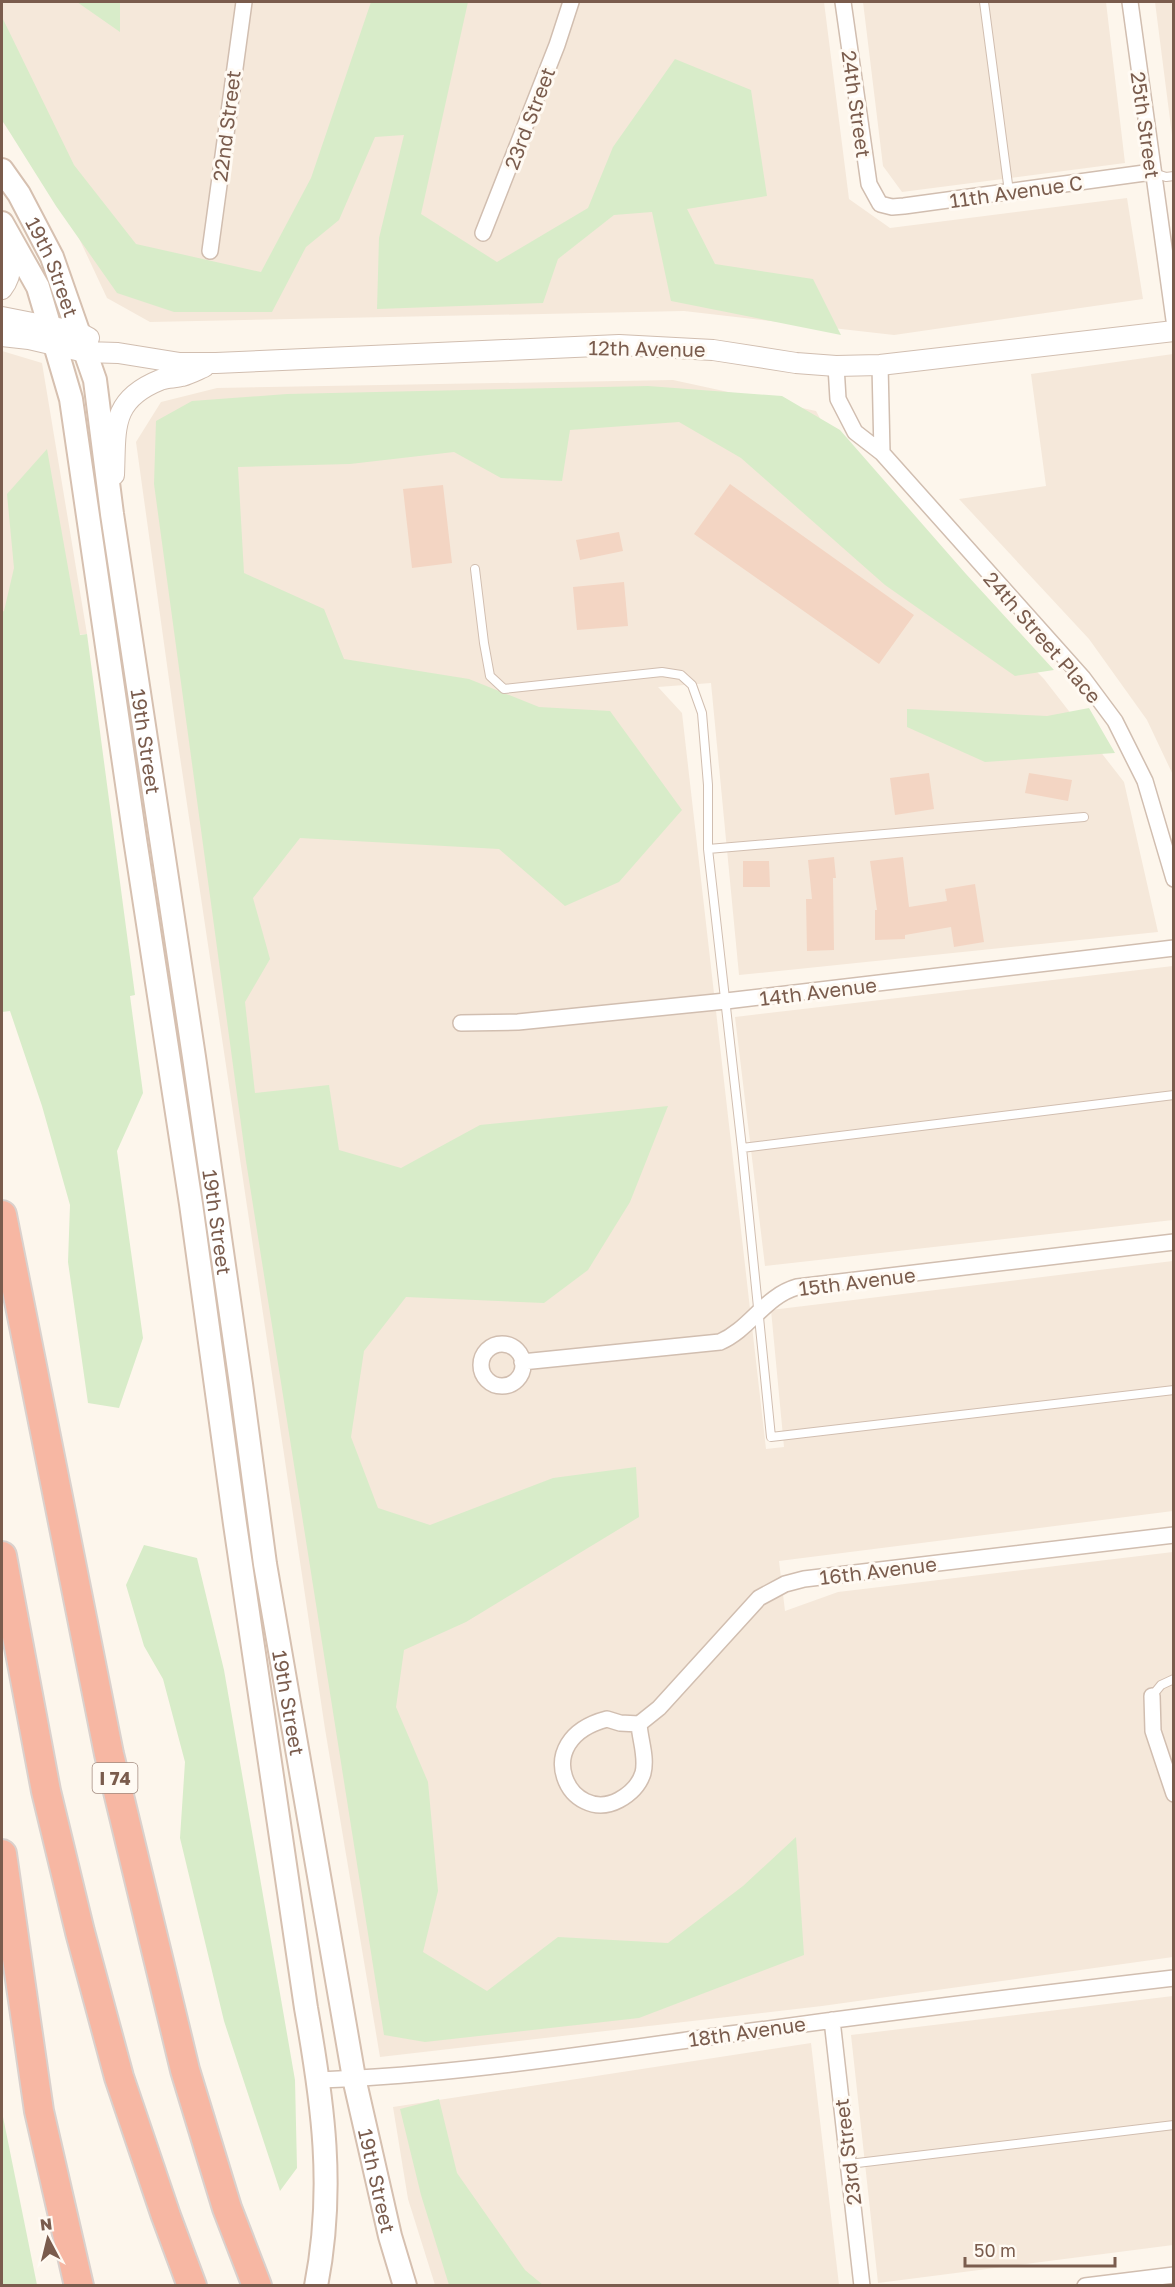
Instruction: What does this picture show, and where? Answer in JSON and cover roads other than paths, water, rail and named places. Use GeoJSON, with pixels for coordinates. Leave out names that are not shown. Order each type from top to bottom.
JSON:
{"type":"FeatureCollection","features":[{"type":"Feature","properties":{"kind":"highway","name":"I 74"},"geometry":{"type":"LineString","coordinates":[[2,1215],[109,1754],[185,2070],[227,2208],[256,2282]]}},
{"type":"Feature","properties":{"kind":"highway"},"geometry":{"type":"LineString","coordinates":[[2,1556],[46,1791],[80,1932],[118,2077],[192,2286]]}},
{"type":"Feature","properties":{"kind":"highway"},"geometry":{"type":"LineString","coordinates":[[2,1854],[39,2111],[79,2286]]}},
{"type":"Feature","properties":{"kind":"main road","name":"19th Street"},"geometry":{"type":"LineString","coordinates":[[2,170],[19,194],[51,257],[95,380],[112,514],[192,1045],[265,1564],[354,2079],[390,2236],[405,2286]]}},
{"type":"Feature","properties":{"kind":"main road","name":"19th Street"},"geometry":{"type":"LineString","coordinates":[[2,224],[38,287],[71,399],[212,1346],[235,1524],[306,2008],[319,2080],[326,2141],[327,2188],[323,2244],[316,2286]]}},
{"type":"Feature","properties":{"kind":"street","name":"22nd Street"},"geometry":{"type":"LineString","coordinates":[[210,251],[244,2]]}},
{"type":"Feature","properties":{"kind":"street","name":"23rd Street"},"geometry":{"type":"LineString","coordinates":[[483,233],[572,2]]}},
{"type":"Feature","properties":{"kind":"street","name":"24th Street"},"geometry":{"type":"LineString","coordinates":[[843,2],[869,184],[880,204]]}},
{"type":"Feature","properties":{"kind":"street","name":"25th Street"},"geometry":{"type":"LineString","coordinates":[[1130,2],[1173,320]]}},
{"type":"Feature","properties":{"kind":"street","name":"11th Avenue C"},"geometry":{"type":"LineString","coordinates":[[880,204],[892,207],[904,206],[1152,172]]}},
{"type":"Feature","properties":{"kind":"street"},"geometry":{"type":"LineString","coordinates":[[2,224],[12,256],[9,275],[2,289]]}},
{"type":"Feature","properties":{"kind":"street","name":"12th Avenue"},"geometry":{"type":"LineString","coordinates":[[2,317],[53,336],[118,353],[180,363],[619,345],[713,350],[795,363],[836,366],[880,365],[1173,331]]}},
{"type":"Feature","properties":{"kind":"street","name":"12th Avenue"},"geometry":{"type":"LineString","coordinates":[[2,336],[53,336]]}},
{"type":"Feature","properties":{"kind":"street"},"geometry":{"type":"LineString","coordinates":[[112,514],[116,430],[119,415],[126,403],[132,395],[162,379],[182,376],[216,363]]}},
{"type":"Feature","properties":{"kind":"street"},"geometry":{"type":"LineString","coordinates":[[880,365],[882,453]]}},
{"type":"Feature","properties":{"kind":"street","name":"24th Street Place"},"geometry":{"type":"LineString","coordinates":[[836,366],[838,399],[855,432],[882,453],[1083,678],[1114,721],[1144,781],[1173,879]]}},
{"type":"Feature","properties":{"kind":"street","name":"14th Avenue"},"geometry":{"type":"LineString","coordinates":[[461,1023],[518,1023],[726,1001],[1173,948]]}},
{"type":"Feature","properties":{"kind":"street","name":"15th Avenue"},"geometry":{"type":"LineString","coordinates":[[522,1362],[720,1342],[740,1330],[784,1291],[797,1287],[1173,1242]]}},
{"type":"Feature","properties":{"kind":"street","name":"16th Avenue"},"geometry":{"type":"LineString","coordinates":[[639,1724],[659,1708],[759,1598],[785,1584],[804,1578],[1173,1535]]}},
{"type":"Feature","properties":{"kind":"street"},"geometry":{"type":"LineString","coordinates":[[1152,1696],[1153,1731],[1173,1794]]}},
{"type":"Feature","properties":{"kind":"street"},"geometry":{"type":"LineString","coordinates":[[607,1719],[620,1723],[639,1724],[640,1743],[644,1756],[643,1774],[636,1788],[628,1795],[611,1804],[591,1805],[567,1786],[561,1767],[568,1741],[577,1733],[607,1719]]}},
{"type":"Feature","properties":{"kind":"street","name":"18th Avenue"},"geometry":{"type":"LineString","coordinates":[[319,2080],[354,2079],[504,2065],[832,2020],[1173,1978]]}},
{"type":"Feature","properties":{"kind":"street","name":"23rd Street"},"geometry":{"type":"LineString","coordinates":[[832,2020],[862,2286]]}},
{"type":"Feature","properties":{"kind":"street"},"geometry":{"type":"LineString","coordinates":[[1085,2286],[1173,2275]]}},
{"type":"Feature","properties":{"kind":"lane"},"geometry":{"type":"LineString","coordinates":[[984,2],[1009,192]]}},
{"type":"Feature","properties":{"kind":"lane"},"geometry":{"type":"LineString","coordinates":[[1152,172],[1166,177],[1173,176]]}},
{"type":"Feature","properties":{"kind":"lane"},"geometry":{"type":"LineString","coordinates":[[475,569],[490,676],[504,689],[662,672],[681,675],[692,685],[702,713],[708,785],[708,849],[742,1148],[771,1437],[1173,1390]]}},
{"type":"Feature","properties":{"kind":"lane"},"geometry":{"type":"LineString","coordinates":[[708,849],[1084,817]]}},
{"type":"Feature","properties":{"kind":"lane"},"geometry":{"type":"LineString","coordinates":[[742,1148],[1173,1095]]}},
{"type":"Feature","properties":{"kind":"lane"},"geometry":{"type":"LineString","coordinates":[[1152,1696],[1161,1685],[1173,1679]]}},
{"type":"Feature","properties":{"kind":"lane"},"geometry":{"type":"LineString","coordinates":[[849,2164],[1173,2125]]}}]}
